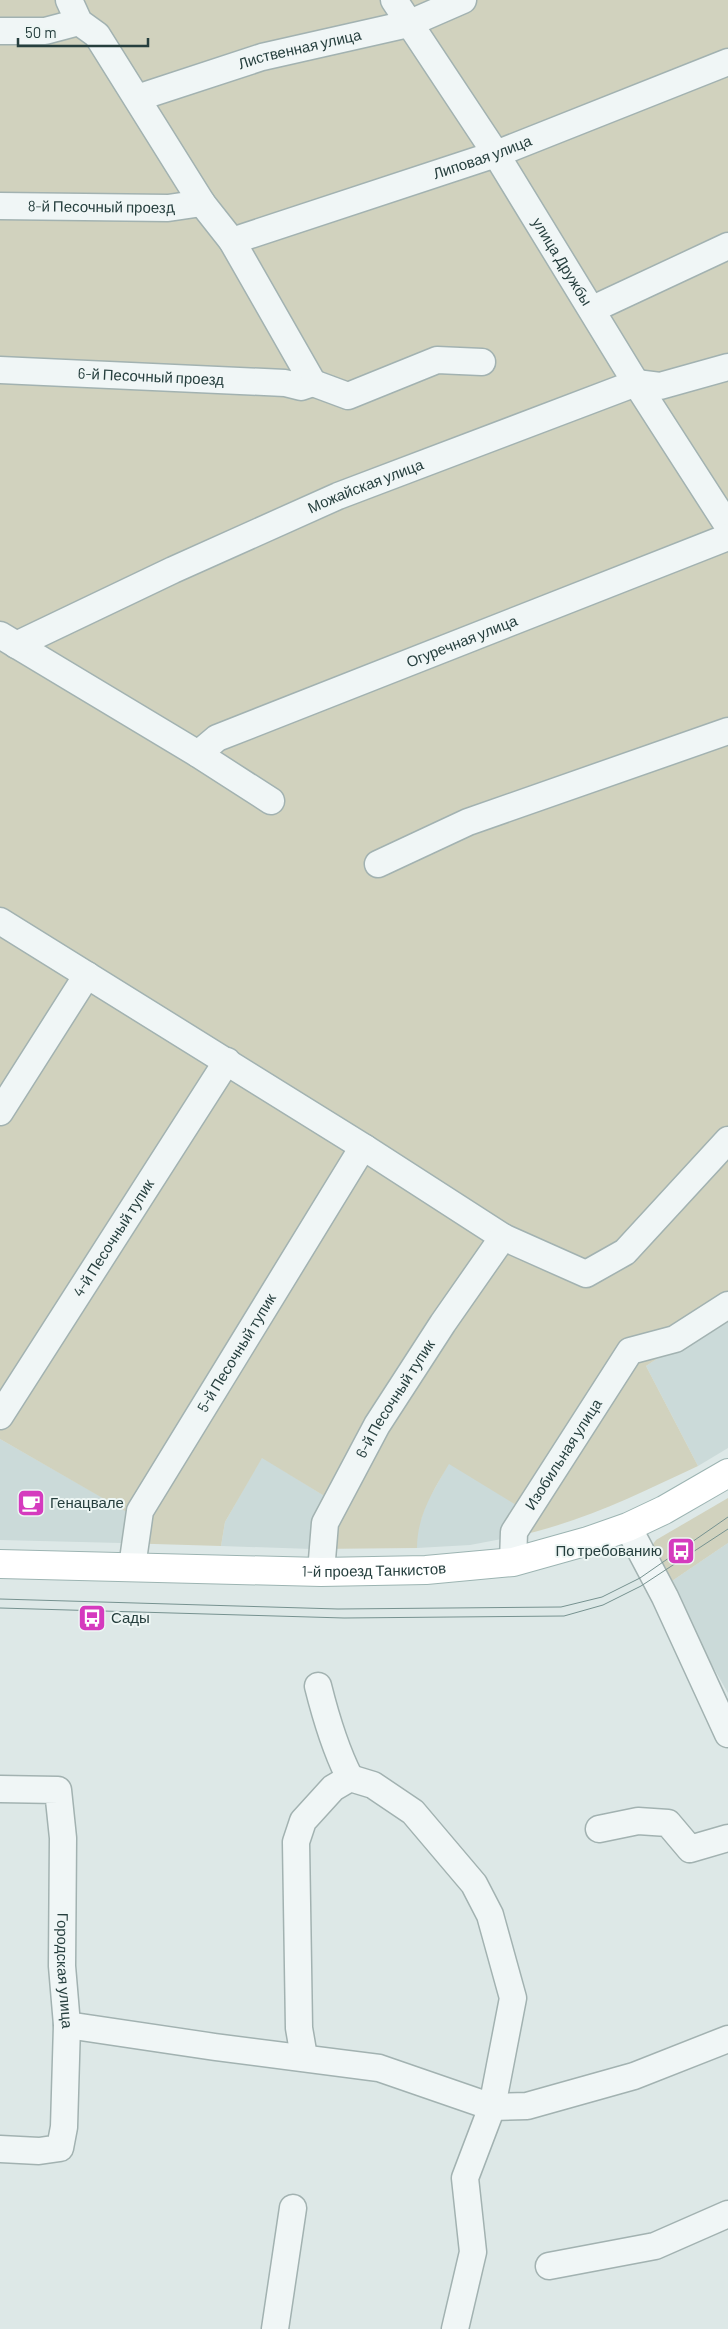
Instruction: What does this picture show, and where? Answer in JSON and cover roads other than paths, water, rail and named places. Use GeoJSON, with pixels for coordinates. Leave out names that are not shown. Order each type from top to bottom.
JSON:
{"type":"FeatureCollection","features":[{"type":"Feature","properties":{"kind":"main road","name":"1-й проезд Танкистов"},"geometry":{"type":"LineString","coordinates":[[0,1564],[321,1572],[426,1570],[513,1562],[588,1542],[628,1528],[664,1510],[728,1473]]}},
{"type":"Feature","properties":{"kind":"street","name":"улица Дружбы"},"geometry":{"type":"LineString","coordinates":[[394,0],[408,24],[496,154],[545,236],[593,309],[636,383],[728,526]]}},
{"type":"Feature","properties":{"kind":"street","name":"Лиственная улица"},"geometry":{"type":"LineString","coordinates":[[137,98],[262,57],[408,24],[463,0]]}},
{"type":"Feature","properties":{"kind":"street"},"geometry":{"type":"LineString","coordinates":[[0,31],[45,31],[74,11],[97,35],[202,202],[232,241],[307,385]]}},
{"type":"Feature","properties":{"kind":"street","name":"Липовая улица"},"geometry":{"type":"LineString","coordinates":[[232,241],[496,154],[728,62]]}},
{"type":"Feature","properties":{"kind":"street","name":"8-й Песочный проезд"},"geometry":{"type":"LineString","coordinates":[[0,206],[168,208],[202,202]]}},
{"type":"Feature","properties":{"kind":"street"},"geometry":{"type":"LineString","coordinates":[[593,309],[728,246]]}},
{"type":"Feature","properties":{"kind":"street","name":"6-й Песочный проезд"},"geometry":{"type":"LineString","coordinates":[[0,370],[285,383],[307,385],[348,396],[437,360],[482,362]]}},
{"type":"Feature","properties":{"kind":"street","name":"Можайская улица"},"geometry":{"type":"LineString","coordinates":[[8,640],[173,570],[338,496],[636,383],[660,386],[728,367]]}},
{"type":"Feature","properties":{"kind":"street","name":"Огуречная улица"},"geometry":{"type":"LineString","coordinates":[[198,754],[218,738],[728,537]]}},
{"type":"Feature","properties":{"kind":"street"},"geometry":{"type":"LineString","coordinates":[[8,640],[198,754],[271,801]]}},
{"type":"Feature","properties":{"kind":"street"},"geometry":{"type":"LineString","coordinates":[[378,864],[468,822],[728,731]]}},
{"type":"Feature","properties":{"kind":"street"},"geometry":{"type":"LineString","coordinates":[[0,921],[227,1061],[502,1237],[586,1274],[625,1252],[728,1140]]}},
{"type":"Feature","properties":{"kind":"street"},"geometry":{"type":"LineString","coordinates":[[0,1112],[87,975]]}},
{"type":"Feature","properties":{"kind":"street","name":"4-й Песочный тупик"},"geometry":{"type":"LineString","coordinates":[[0,1416],[227,1061]]}},
{"type":"Feature","properties":{"kind":"street","name":"5-й Песочный тупик"},"geometry":{"type":"LineString","coordinates":[[132,1567],[140,1510],[358,1155],[365,1148]]}},
{"type":"Feature","properties":{"kind":"street","name":"6-й Песочный тупик"},"geometry":{"type":"LineString","coordinates":[[321,1572],[325,1523],[378,1425],[443,1323],[502,1237]]}},
{"type":"Feature","properties":{"kind":"street","name":"Изобильная улица"},"geometry":{"type":"LineString","coordinates":[[513,1562],[514,1532],[630,1351],[675,1339],[728,1305]]}},
{"type":"Feature","properties":{"kind":"street"},"geometry":{"type":"LineString","coordinates":[[628,1528],[665,1597],[728,1734]]}},
{"type":"Feature","properties":{"kind":"street"},"geometry":{"type":"LineString","coordinates":[[318,1686],[327,1720],[342,1762],[350,1778],[373,1785],[413,1812],[474,1884],[490,1915],[512,1998],[492,2107],[465,2178],[473,2252],[455,2329]]}},
{"type":"Feature","properties":{"kind":"street"},"geometry":{"type":"LineString","coordinates":[[304,2057],[299,2028],[296,1842],[303,1821],[334,1788],[350,1778]]}},
{"type":"Feature","properties":{"kind":"street","name":"Городская улица"},"geometry":{"type":"LineString","coordinates":[[0,1790],[58,1790],[63,1838],[62,1966],[67,2024],[64,2127],[60,2148],[39,2150],[0,2149]]}},
{"type":"Feature","properties":{"kind":"street"},"geometry":{"type":"LineString","coordinates":[[599,1829],[638,1821],[668,1823],[690,1849],[728,1838]]}},
{"type":"Feature","properties":{"kind":"street"},"geometry":{"type":"LineString","coordinates":[[67,2024],[215,2047],[379,2068],[492,2107],[526,2106],[634,2076],[728,2039]]}},
{"type":"Feature","properties":{"kind":"street"},"geometry":{"type":"LineString","coordinates":[[275,2329],[293,2208]]}},
{"type":"Feature","properties":{"kind":"street"},"geometry":{"type":"LineString","coordinates":[[549,2266],[655,2246],[728,2214]]}},
{"type":"Feature","properties":{"kind":"tram line"},"geometry":{"type":"LineString","coordinates":[[0,1599],[338,1609],[561,1607],[602,1597],[640,1578],[728,1517]]}},
{"type":"Feature","properties":{"kind":"tram line"},"geometry":{"type":"LineString","coordinates":[[0,1608],[344,1618],[564,1616],[603,1605],[641,1586],[728,1529]]}},
{"type":"Feature","properties":{"kind":"place","name":"Генацвале"},"geometry":{"type":"Point","coordinates":[31,1503]}},
{"type":"Feature","properties":{"kind":"place","name":"По требованию"},"geometry":{"type":"Point","coordinates":[681,1551]}},
{"type":"Feature","properties":{"kind":"place","name":"Сады"},"geometry":{"type":"Point","coordinates":[92,1618]}}]}
